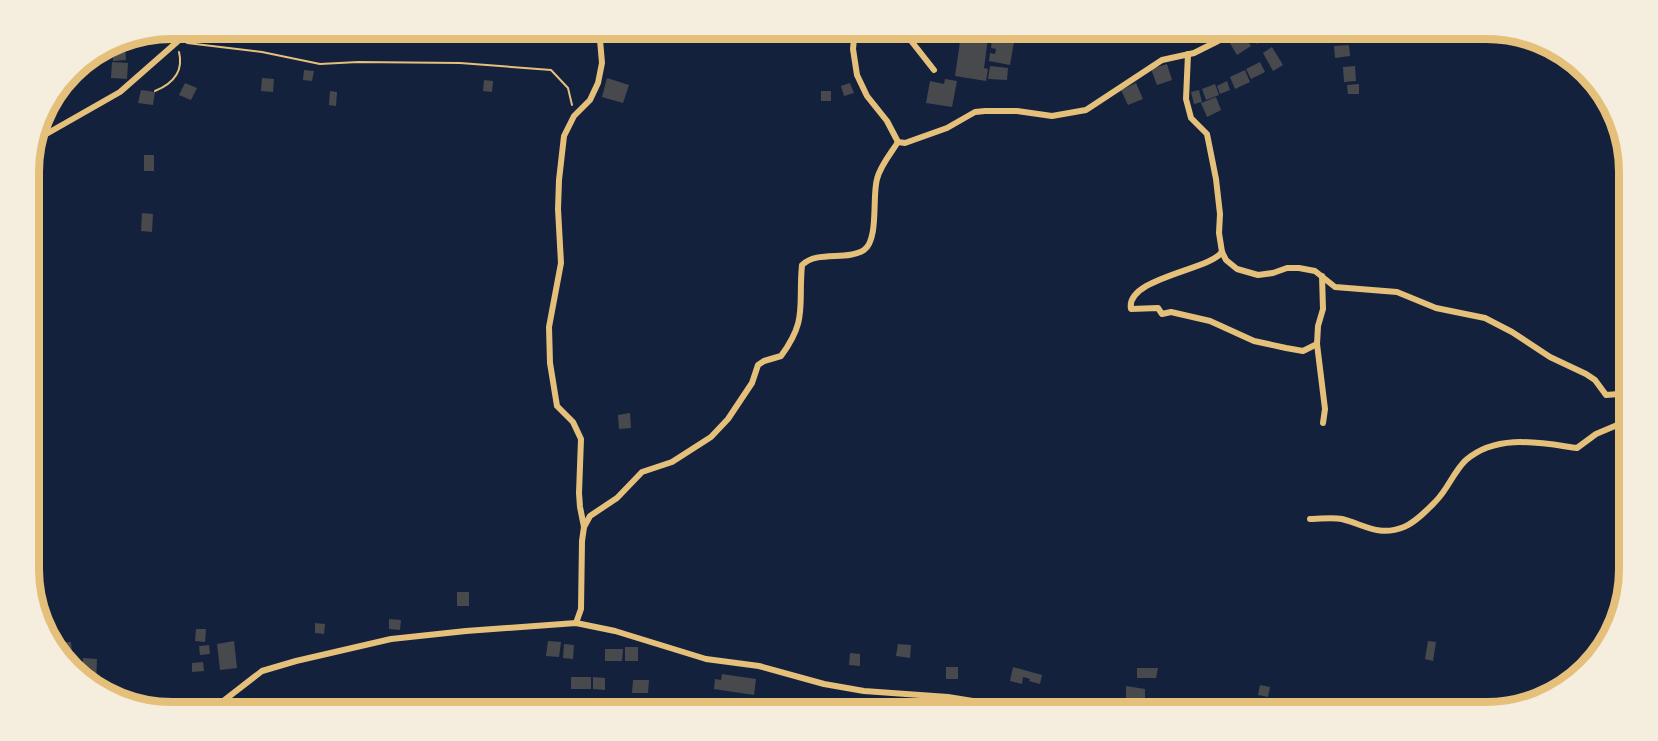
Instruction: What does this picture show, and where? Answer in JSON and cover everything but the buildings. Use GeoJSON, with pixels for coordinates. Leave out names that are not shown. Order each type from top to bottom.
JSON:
{"type":"FeatureCollection","features":[{"type":"Feature","properties":{"kind":"street"},"geometry":{"type":"LineString","coordinates":[[45,135],[120,92],[180,39]]}},
{"type":"Feature","properties":{"kind":"street"},"geometry":{"type":"LineString","coordinates":[[576,623],[580,609],[584,527],[579,493],[581,439],[573,422],[557,406],[548,341],[561,263],[558,209],[561,153],[564,136],[574,117],[590,100],[598,83],[602,63],[600,39]]}},
{"type":"Feature","properties":{"kind":"street"},"geometry":{"type":"LineString","coordinates":[[854,39],[857,75],[867,96],[898,142]]}},
{"type":"Feature","properties":{"kind":"street"},"geometry":{"type":"LineString","coordinates":[[910,39],[934,70]]}},
{"type":"Feature","properties":{"kind":"street"},"geometry":{"type":"LineString","coordinates":[[898,142],[905,143],[947,128],[975,112],[1017,111],[1052,116],[1086,110],[1162,60],[1188,54],[1220,39]]}},
{"type":"Feature","properties":{"kind":"street"},"geometry":{"type":"LineString","coordinates":[[1188,54],[1186,99],[1191,118],[1207,134],[1210,142],[1209,149],[1216,179],[1220,214],[1219,233],[1222,252],[1226,260],[1237,269],[1258,275],[1299,268],[1316,272],[1335,286],[1397,292],[1436,308],[1485,318],[1512,332],[1550,357],[1586,374],[1595,380],[1606,395],[1619,394]]}},
{"type":"Feature","properties":{"kind":"street"},"geometry":{"type":"LineString","coordinates":[[584,527],[590,516],[622,494],[642,472],[672,462],[711,437],[721,428],[749,388],[758,365],[764,361],[781,357],[799,327],[802,265],[815,259],[863,251],[871,243],[877,177],[898,142]]}},
{"type":"Feature","properties":{"kind":"street"},"geometry":{"type":"LineString","coordinates":[[1222,252],[1212,261],[1171,274],[1146,287],[1133,297],[1130,304],[1131,309],[1158,308],[1162,314],[1171,312],[1210,321],[1254,341],[1286,348],[1303,351],[1317,344]]}},
{"type":"Feature","properties":{"kind":"street"},"geometry":{"type":"LineString","coordinates":[[1322,275],[1323,309],[1318,326],[1317,344],[1325,409],[1323,423]]}},
{"type":"Feature","properties":{"kind":"street"},"geometry":{"type":"LineString","coordinates":[[1310,519],[1341,519],[1360,527],[1386,532],[1405,526],[1425,512],[1443,494],[1466,460],[1486,449],[1512,441],[1529,441],[1577,448],[1596,434],[1619,424]]}},
{"type":"Feature","properties":{"kind":"street"},"geometry":{"type":"LineString","coordinates":[[222,702],[262,671],[391,639],[576,623],[615,631],[706,659],[759,666],[824,684],[864,691],[948,697],[979,702]]}},
{"type":"Feature","properties":{"kind":"path"},"geometry":{"type":"LineString","coordinates":[[155,91],[167,86],[178,75],[181,59],[177,42],[262,52],[320,64],[460,63],[551,70],[568,88],[574,117]]}}]}
